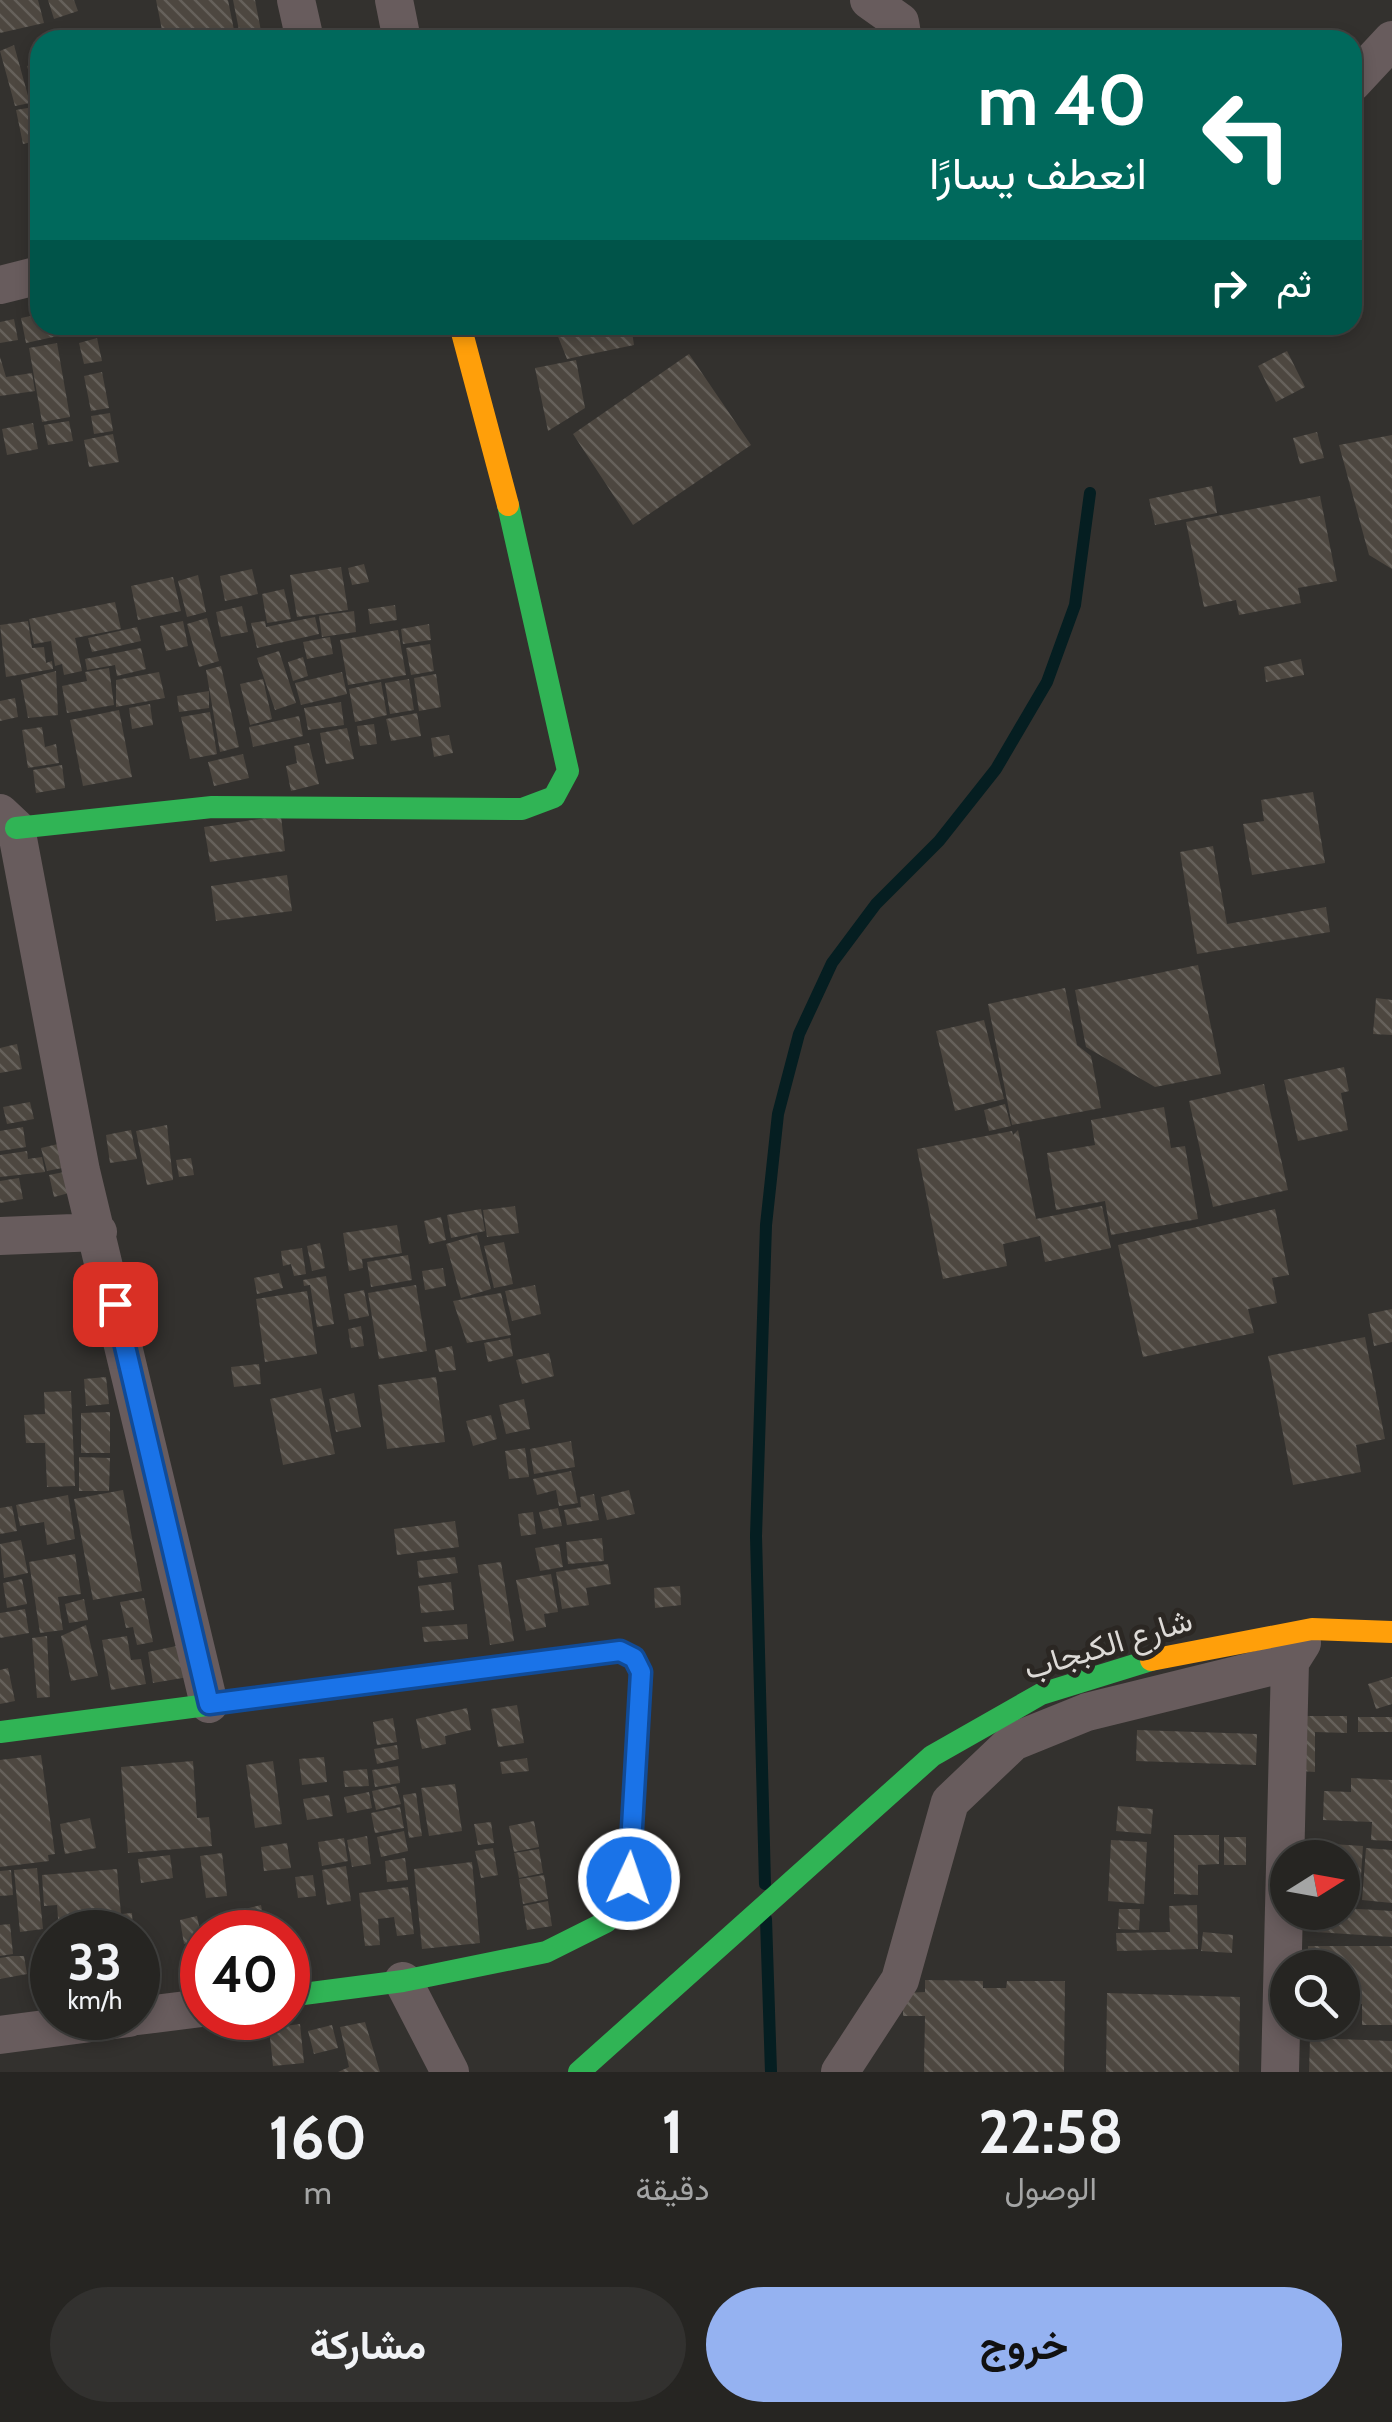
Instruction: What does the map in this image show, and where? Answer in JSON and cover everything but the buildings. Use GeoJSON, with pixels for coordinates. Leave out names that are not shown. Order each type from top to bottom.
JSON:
{"type":"FeatureCollection","features":[{"type":"Feature","properties":{"kind":"street"},"geometry":{"type":"LineString","coordinates":[[296,0],[303,30]]}},
{"type":"Feature","properties":{"kind":"street"},"geometry":{"type":"LineString","coordinates":[[394,0],[400,30]]}},
{"type":"Feature","properties":{"kind":"street"},"geometry":{"type":"LineString","coordinates":[[869,0],[900,21]]}},
{"type":"Feature","properties":{"kind":"street"},"geometry":{"type":"LineString","coordinates":[[1362,72],[1392,40]]}},
{"type":"Feature","properties":{"kind":"street"},"geometry":{"type":"LineString","coordinates":[[0,284],[30,277]]}},
{"type":"Feature","properties":{"kind":"street"},"geometry":{"type":"LineString","coordinates":[[209,1704],[81,1171],[8,821],[212,807],[522,809],[554,797],[568,771],[512,521],[463,335]]}},
{"type":"Feature","properties":{"kind":"street"},"geometry":{"type":"LineString","coordinates":[[0,1236],[98,1232]]}},
{"type":"Feature","properties":{"kind":"street"},"geometry":{"type":"LineString","coordinates":[[1280,2072],[1290,1662],[1312,1629]]}},
{"type":"Feature","properties":{"kind":"street","name":"شارع الكبجاب"},"geometry":{"type":"LineString","coordinates":[[579,2072],[690,1968],[932,1756],[1040,1694],[1172,1654],[1255,1635],[1312,1629],[1392,1632]]}},
{"type":"Feature","properties":{"kind":"street"},"geometry":{"type":"LineString","coordinates":[[0,1732],[620,1651],[634,1658],[641,1672],[629,1879],[606,1922],[546,1952],[403,1981],[310,1993]]}},
{"type":"Feature","properties":{"kind":"street"},"geometry":{"type":"LineString","coordinates":[[840,2072],[900,1980],[950,1802],[1013,1742],[1087,1712],[1290,1662]]}},
{"type":"Feature","properties":{"kind":"street"},"geometry":{"type":"LineString","coordinates":[[403,1981],[450,2072]]}},
{"type":"Feature","properties":{"kind":"street"},"geometry":{"type":"LineString","coordinates":[[0,2035],[30,2031]]}},
{"type":"Feature","properties":{"kind":"waterway"},"geometry":{"type":"LineString","coordinates":[[765,1884],[756,1536],[766,1225],[778,1114],[799,1034],[832,963],[876,904],[939,841],[996,769],[1047,682],[1075,605],[1090,493]]}},
{"type":"Feature","properties":{"kind":"waterway"},"geometry":{"type":"LineString","coordinates":[[766,1919],[771,2072]]}},
{"type":"Feature","properties":{"kind":"traffic: fast"},"geometry":{"type":"LineString","coordinates":[[16,828],[212,807],[522,809],[554,797],[568,771],[508,505]]}},
{"type":"Feature","properties":{"kind":"traffic: fast"},"geometry":{"type":"LineString","coordinates":[[0,1732],[621,1651],[634,1658],[641,1672],[629,1879],[606,1922],[546,1952],[403,1981],[310,1993]]}},
{"type":"Feature","properties":{"kind":"traffic: fast"},"geometry":{"type":"LineString","coordinates":[[579,2072],[932,1756],[1041,1694],[1151,1660]]}},
{"type":"Feature","properties":{"kind":"traffic: slow"},"geometry":{"type":"LineString","coordinates":[[463,335],[508,505]]}},
{"type":"Feature","properties":{"kind":"traffic: slow"},"geometry":{"type":"LineString","coordinates":[[1151,1660],[1312,1629],[1392,1632]]}},
{"type":"Feature","properties":{"kind":"route"},"geometry":{"type":"LineString","coordinates":[[115,1304],[209,1704],[620,1651],[634,1658],[641,1672],[629,1879]]}}]}
